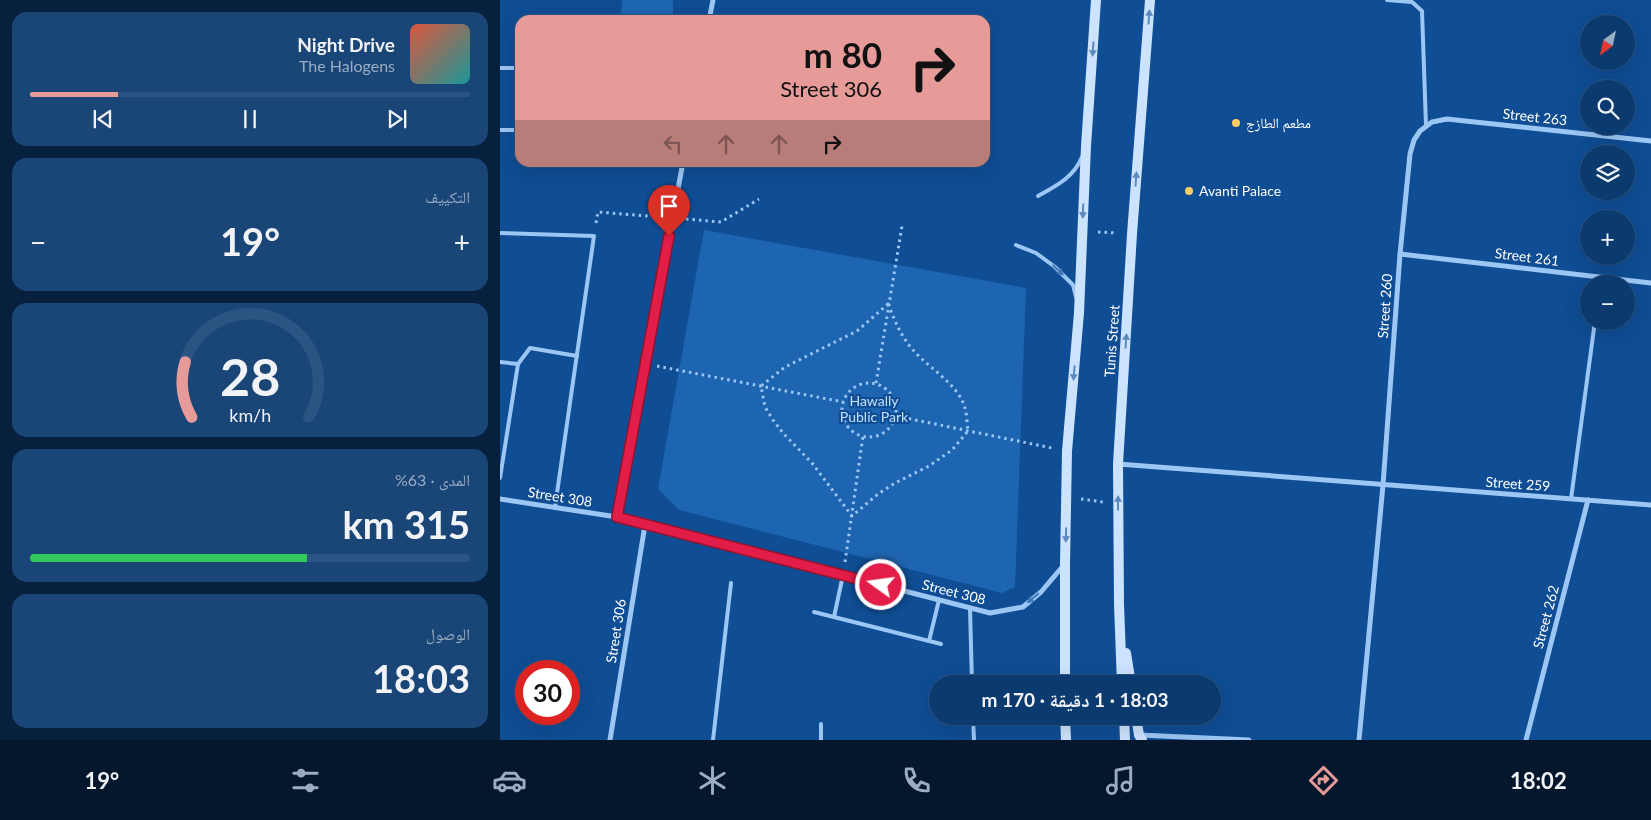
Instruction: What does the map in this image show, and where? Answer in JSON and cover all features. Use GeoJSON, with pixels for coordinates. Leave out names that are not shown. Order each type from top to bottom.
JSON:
{"type":"FeatureCollection","features":[{"type":"Feature","properties":{"kind":"main road"},"geometry":{"type":"LineString","coordinates":[[1065,675],[1067,451],[1079,313],[1086,146],[1096,0]]}},
{"type":"Feature","properties":{"kind":"main road","name":"Tunis Street"},"geometry":{"type":"LineString","coordinates":[[1122,675],[1118,604],[1118,464],[1132,234],[1150,0]]}},
{"type":"Feature","properties":{"kind":"main road"},"geometry":{"type":"LineString","coordinates":[[1118,604],[1130,675]]}},
{"type":"Feature","properties":{"kind":"main road"},"geometry":{"type":"LineString","coordinates":[[1066,725],[1066,740]]}},
{"type":"Feature","properties":{"kind":"main road"},"geometry":{"type":"LineString","coordinates":[[1124,725],[1125,740]]}},
{"type":"Feature","properties":{"kind":"street"},"geometry":{"type":"LineString","coordinates":[[710,15],[713,0]]}},
{"type":"Feature","properties":{"kind":"street","name":"Street 263"},"geometry":{"type":"LineString","coordinates":[[1420,130],[1432,122],[1447,118],[1651,141]]}},
{"type":"Feature","properties":{"kind":"street","name":"Street 260"},"geometry":{"type":"LineString","coordinates":[[1359,740],[1384,485],[1400,254],[1410,154],[1414,140],[1420,130]]}},
{"type":"Feature","properties":{"kind":"street"},"geometry":{"type":"LineString","coordinates":[[617,517],[682,167]]}},
{"type":"Feature","properties":{"kind":"street","name":"Street 261"},"geometry":{"type":"LineString","coordinates":[[1400,254],[1583,275]]}},
{"type":"Feature","properties":{"kind":"street","name":"Street 261"},"geometry":{"type":"LineString","coordinates":[[1635,281],[1651,283]]}},
{"type":"Feature","properties":{"kind":"street"},"geometry":{"type":"LineString","coordinates":[[1118,464],[1384,485]]}},
{"type":"Feature","properties":{"kind":"street","name":"Street 259"},"geometry":{"type":"LineString","coordinates":[[1384,485],[1651,504]]}},
{"type":"Feature","properties":{"kind":"street","name":"Street 308"},"geometry":{"type":"LineString","coordinates":[[500,499],[617,517],[990,613],[1023,607],[1041,592],[1065,564]]}},
{"type":"Feature","properties":{"kind":"street","name":"Street 262"},"geometry":{"type":"LineString","coordinates":[[1526,740],[1588,500]]}},
{"type":"Feature","properties":{"kind":"street","name":"Street 306"},"geometry":{"type":"LineString","coordinates":[[610,740],[645,525]]}},
{"type":"Feature","properties":{"kind":"street"},"geometry":{"type":"LineString","coordinates":[[1141,737],[1249,740]]}},
{"type":"Feature","properties":{"kind":"lane"},"geometry":{"type":"LineString","coordinates":[[1387,0],[1412,2],[1422,11],[1426,126]]}},
{"type":"Feature","properties":{"kind":"lane"},"geometry":{"type":"LineString","coordinates":[[500,68],[515,68]]}},
{"type":"Feature","properties":{"kind":"lane"},"geometry":{"type":"LineString","coordinates":[[500,130],[515,130]]}},
{"type":"Feature","properties":{"kind":"lane"},"geometry":{"type":"LineString","coordinates":[[1038,196],[1068,177],[1079,164],[1086,146]]}},
{"type":"Feature","properties":{"kind":"lane"},"geometry":{"type":"LineString","coordinates":[[500,233],[594,236],[555,507]]}},
{"type":"Feature","properties":{"kind":"lane"},"geometry":{"type":"LineString","coordinates":[[1016,245],[1036,252],[1056,267],[1073,285],[1079,313]]}},
{"type":"Feature","properties":{"kind":"lane"},"geometry":{"type":"LineString","coordinates":[[1571,499],[1594,330]]}},
{"type":"Feature","properties":{"kind":"lane"},"geometry":{"type":"LineString","coordinates":[[500,478],[518,364],[530,348],[577,356]]}},
{"type":"Feature","properties":{"kind":"lane"},"geometry":{"type":"LineString","coordinates":[[500,362],[518,364]]}},
{"type":"Feature","properties":{"kind":"lane"},"geometry":{"type":"LineString","coordinates":[[834,617],[843,575]]}},
{"type":"Feature","properties":{"kind":"lane"},"geometry":{"type":"LineString","coordinates":[[713,740],[731,583]]}},
{"type":"Feature","properties":{"kind":"lane"},"geometry":{"type":"LineString","coordinates":[[929,641],[939,600]]}},
{"type":"Feature","properties":{"kind":"lane"},"geometry":{"type":"LineString","coordinates":[[970,608],[972,675]]}},
{"type":"Feature","properties":{"kind":"lane"},"geometry":{"type":"LineString","coordinates":[[814,612],[941,644]]}},
{"type":"Feature","properties":{"kind":"lane"},"geometry":{"type":"LineString","coordinates":[[821,724],[821,740]]}},
{"type":"Feature","properties":{"kind":"lane"},"geometry":{"type":"LineString","coordinates":[[973,725],[974,740]]}},
{"type":"Feature","properties":{"kind":"path"},"geometry":{"type":"LineString","coordinates":[[594,236],[598,212],[720,222],[760,199]]}},
{"type":"Feature","properties":{"kind":"path"},"geometry":{"type":"LineString","coordinates":[[876,383],[902,226]]}},
{"type":"Feature","properties":{"kind":"path"},"geometry":{"type":"LineString","coordinates":[[1082,231],[1132,234]]}},
{"type":"Feature","properties":{"kind":"path"},"geometry":{"type":"LineString","coordinates":[[761,386],[785,367],[857,331],[888,304]]}},
{"type":"Feature","properties":{"kind":"path"},"geometry":{"type":"LineString","coordinates":[[852,516],[878,494],[929,466],[952,450],[968,431],[965,407],[956,391],[915,352],[899,332],[888,304]]}},
{"type":"Feature","properties":{"kind":"path"},"geometry":{"type":"LineString","coordinates":[[646,364],[843,402]]}},
{"type":"Feature","properties":{"kind":"path"},"geometry":{"type":"LineString","coordinates":[[876,383],[886,388],[893,396],[896,416],[891,426],[884,433],[873,437],[863,436],[855,433],[848,427],[842,410],[843,402],[847,394],[860,384],[876,383]]}},
{"type":"Feature","properties":{"kind":"path"},"geometry":{"type":"LineString","coordinates":[[761,386],[766,407],[782,433],[812,463],[852,516]]}},
{"type":"Feature","properties":{"kind":"path"},"geometry":{"type":"LineString","coordinates":[[896,416],[1067,451]]}},
{"type":"Feature","properties":{"kind":"path"},"geometry":{"type":"LineString","coordinates":[[843,575],[863,436]]}},
{"type":"Feature","properties":{"kind":"path"},"geometry":{"type":"LineString","coordinates":[[1066,497],[1118,504]]}},
{"type":"Feature","properties":{"kind":"green space"},"geometry":{"type":"Polygon","coordinates":[[[622,0],[673,0],[673,15],[621,15],[622,0]]]}},
{"type":"Feature","properties":{"kind":"green space","name":"Hawally Public Park"},"geometry":{"type":"Polygon","coordinates":[[[704,230],[1026,288],[1015,587],[1002,593],[679,510],[658,489],[704,230]]]}},
{"type":"Feature","properties":{"kind":"place","name":"مطعم الطازج"},"geometry":{"type":"Point","coordinates":[1236,123]}},
{"type":"Feature","properties":{"kind":"place","name":"Avanti Palace"},"geometry":{"type":"Point","coordinates":[1189,191]}},
{"type":"Feature","properties":{"kind":"route"},"geometry":{"type":"LineString","coordinates":[[669,236],[617,517],[881,585]]}}]}
